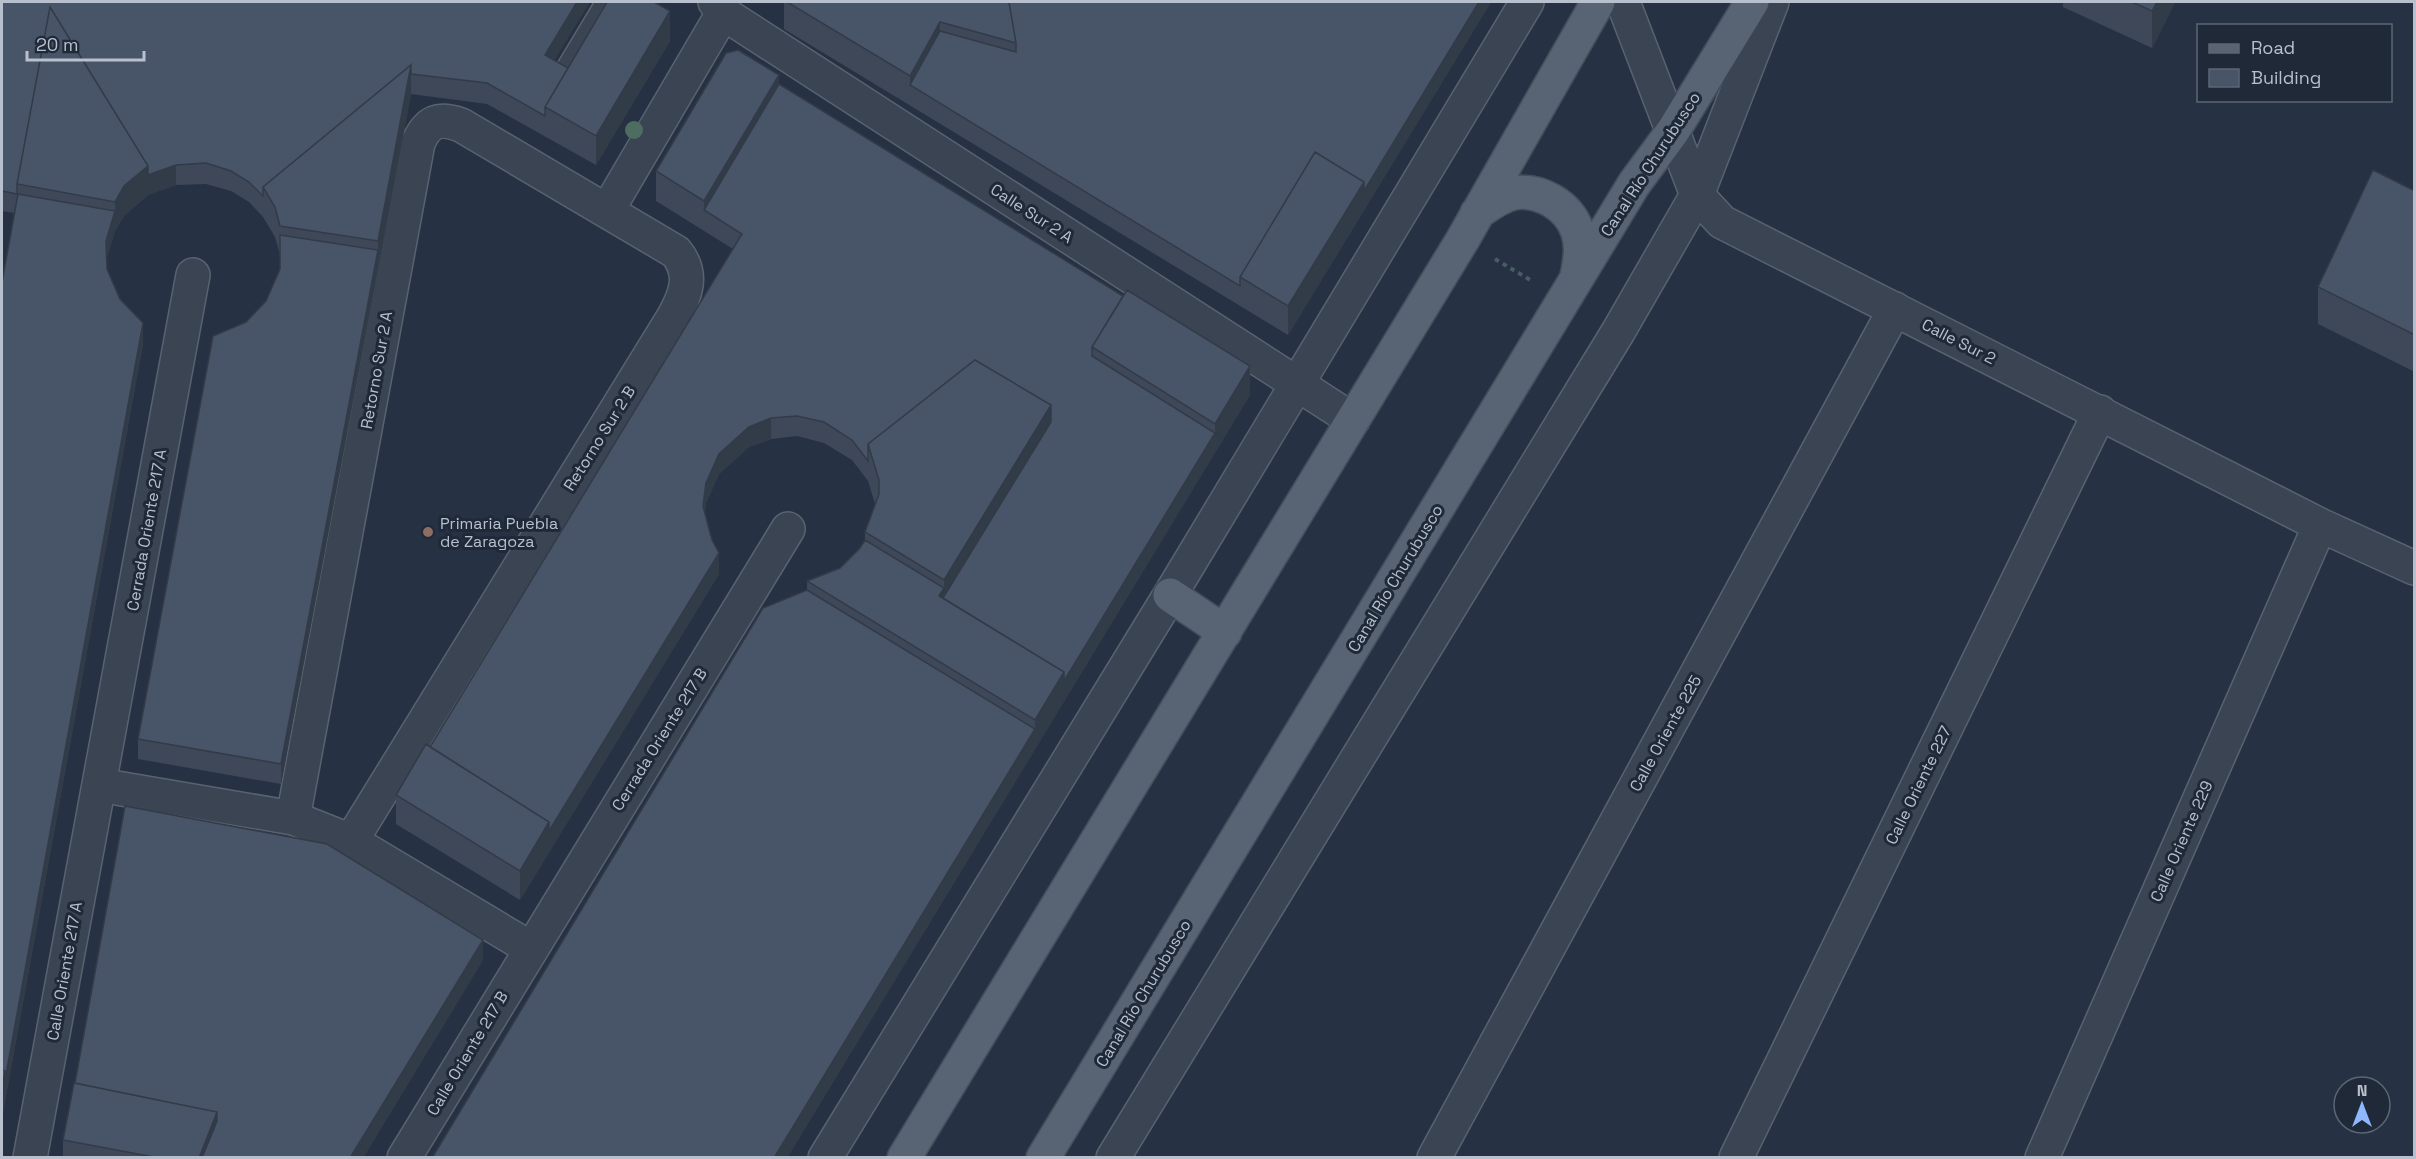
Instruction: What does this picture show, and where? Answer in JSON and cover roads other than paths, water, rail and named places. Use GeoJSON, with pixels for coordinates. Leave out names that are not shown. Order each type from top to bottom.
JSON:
{"type":"FeatureCollection","features":[{"type":"Feature","properties":{"kind":"main road"},"geometry":{"type":"LineString","coordinates":[[904,1158],[1470,226],[1598,2]]}},
{"type":"Feature","properties":{"kind":"main road","name":"Canal Río Churubusco"},"geometry":{"type":"LineString","coordinates":[[1043,1158],[1634,184],[1673,131],[1752,2]]}},
{"type":"Feature","properties":{"kind":"main road"},"geometry":{"type":"LineString","coordinates":[[1470,226],[1499,198],[1514,193],[1530,193],[1558,204],[1569,216],[1577,230],[1581,246],[1570,289]]}},
{"type":"Feature","properties":{"kind":"main road"},"geometry":{"type":"LineString","coordinates":[[1170,595],[1225,632]]}},
{"type":"Feature","properties":{"kind":"street"},"geometry":{"type":"LineString","coordinates":[[825,1158],[1170,595],[1527,2]]}},
{"type":"Feature","properties":{"kind":"street","name":"Calle Sur 2"},"geometry":{"type":"LineString","coordinates":[[1623,2],[1697,195],[1722,222],[2320,525],[2415,568]]}},
{"type":"Feature","properties":{"kind":"street"},"geometry":{"type":"LineString","coordinates":[[1113,1158],[1612,342],[1697,195],[1772,2]]}},
{"type":"Feature","properties":{"kind":"street"},"geometry":{"type":"LineString","coordinates":[[607,212],[719,7]]}},
{"type":"Feature","properties":{"kind":"street","name":"Calle Sur 2 A"},"geometry":{"type":"LineString","coordinates":[[719,7],[1353,420]]}},
{"type":"Feature","properties":{"kind":"street","name":"Retorno Sur 2 A"},"geometry":{"type":"LineString","coordinates":[[293,818],[415,158],[423,130],[440,121],[450,121],[461,125],[607,212]]}},
{"type":"Feature","properties":{"kind":"street","name":"Retorno Sur 2 B"},"geometry":{"type":"LineString","coordinates":[[351,842],[680,306],[687,285],[684,262],[676,252],[607,212]]}},
{"type":"Feature","properties":{"kind":"street","name":"Cerrada Oriente 217 A"},"geometry":{"type":"LineString","coordinates":[[99,785],[193,275]]}},
{"type":"Feature","properties":{"kind":"street","name":"Calle Oriente 225"},"geometry":{"type":"LineString","coordinates":[[1434,1158],[1895,309]]}},
{"type":"Feature","properties":{"kind":"street","name":"Calle Oriente 227"},"geometry":{"type":"LineString","coordinates":[[1736,1158],[2100,412]]}},
{"type":"Feature","properties":{"kind":"street","name":"Calle Oriente 229"},"geometry":{"type":"LineString","coordinates":[[2042,1158],[2320,525]]}},
{"type":"Feature","properties":{"kind":"street","name":"Cerrada Oriente 217 B"},"geometry":{"type":"LineString","coordinates":[[530,948],[788,529]]}},
{"type":"Feature","properties":{"kind":"street"},"geometry":{"type":"LineString","coordinates":[[99,785],[293,818],[351,842],[530,948]]}},
{"type":"Feature","properties":{"kind":"street","name":"Calle Oriente 217 A"},"geometry":{"type":"LineString","coordinates":[[30,1158],[99,785]]}},
{"type":"Feature","properties":{"kind":"street","name":"Calle Oriente 217 B"},"geometry":{"type":"LineString","coordinates":[[404,1158],[530,948]]}},
{"type":"Feature","properties":{"kind":"lane"},"geometry":{"type":"LineString","coordinates":[[565,72],[607,2]]}},
{"type":"Feature","properties":{"kind":"place","name":"Primaria Puebla de Zaragoza"},"geometry":{"type":"Point","coordinates":[428,532]}}]}
